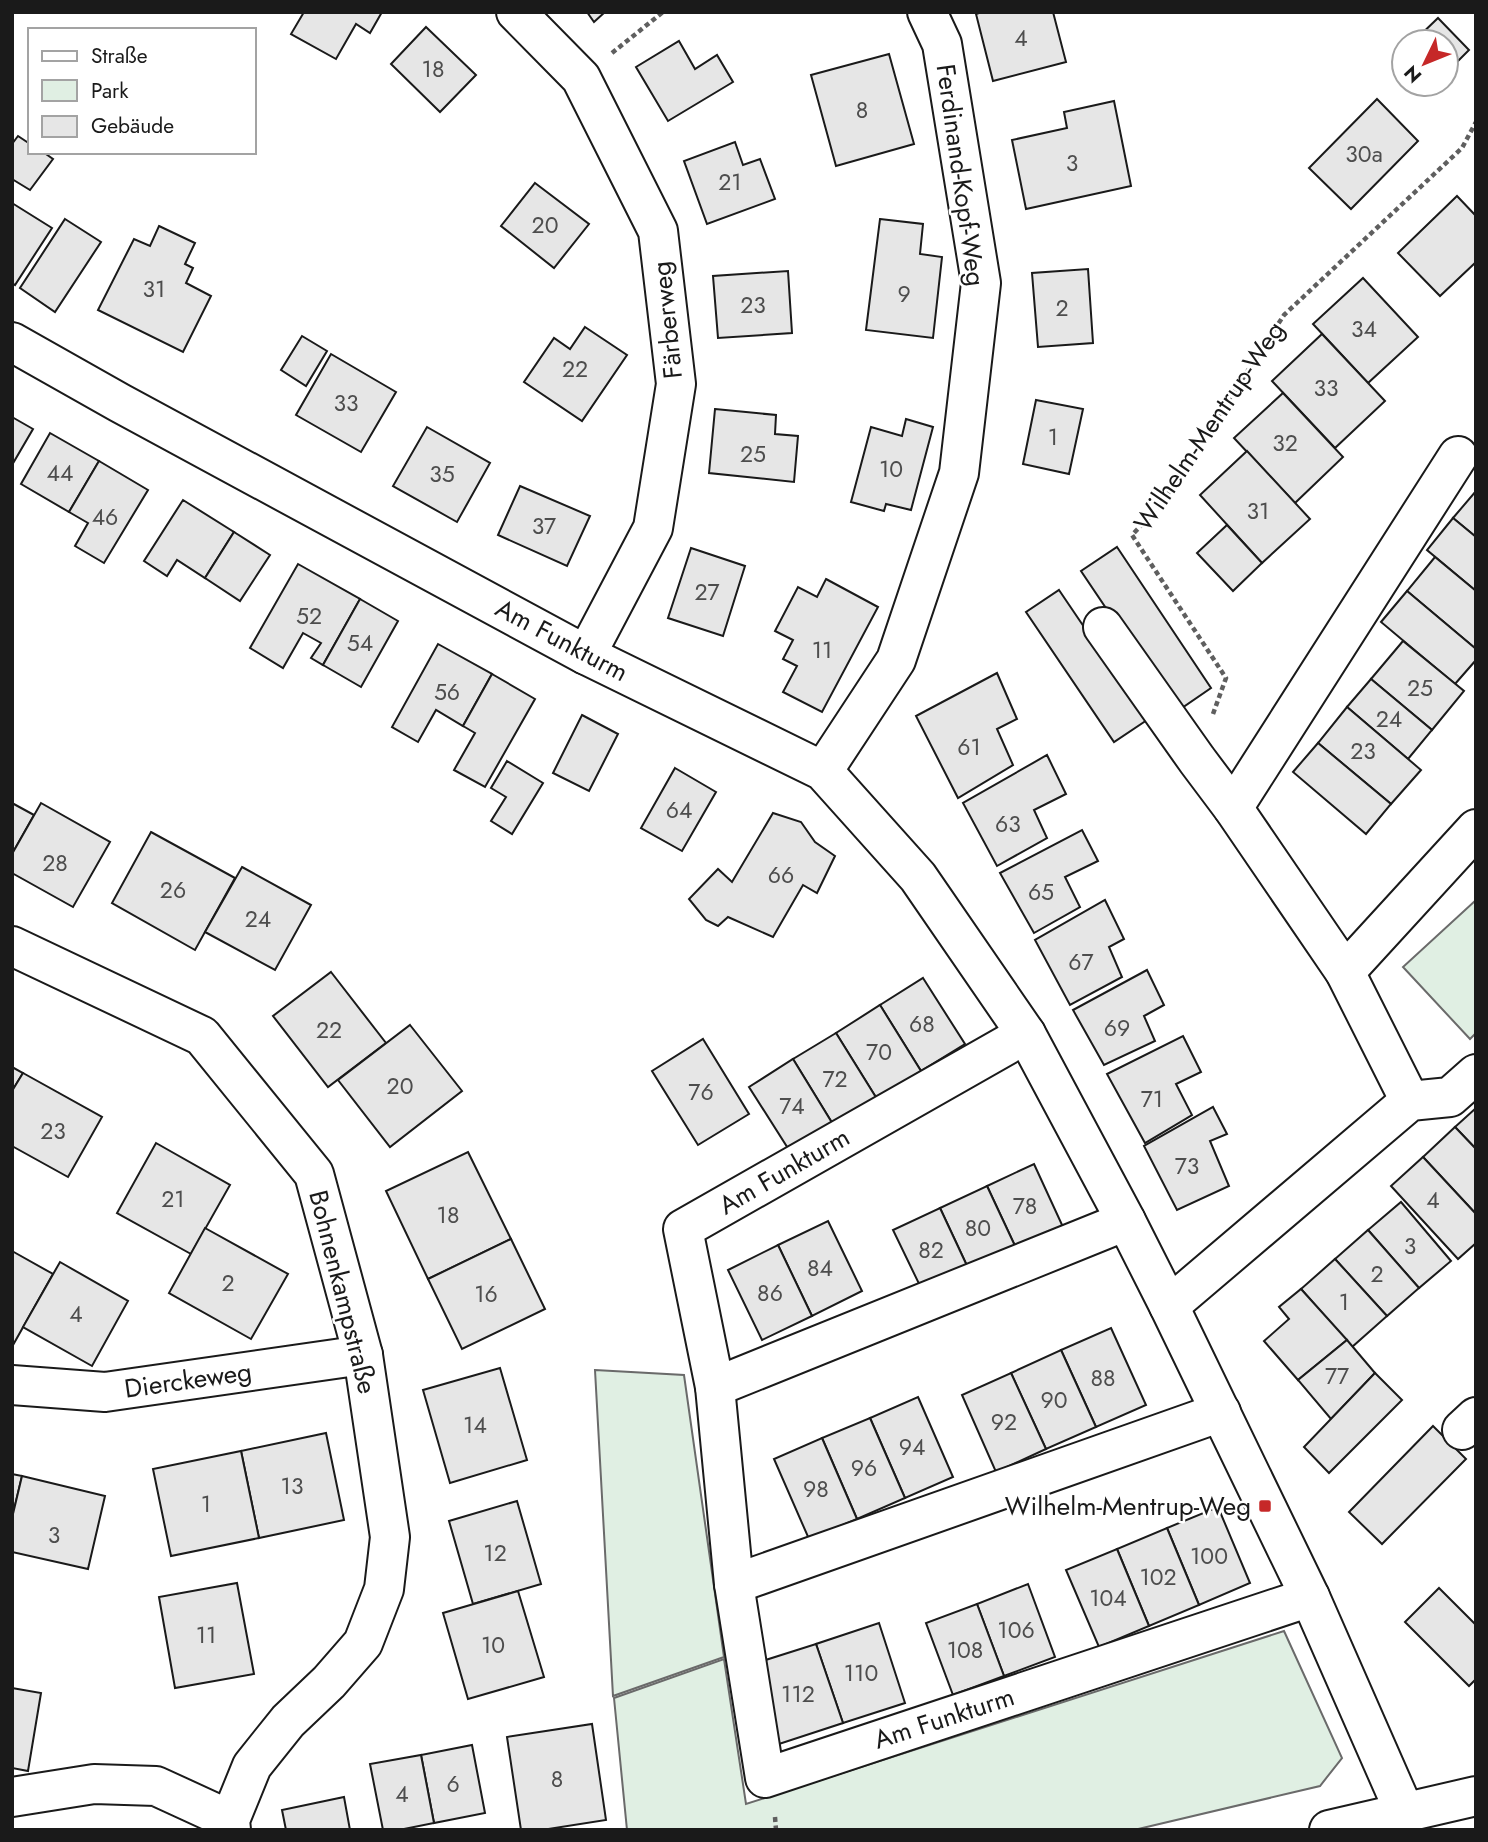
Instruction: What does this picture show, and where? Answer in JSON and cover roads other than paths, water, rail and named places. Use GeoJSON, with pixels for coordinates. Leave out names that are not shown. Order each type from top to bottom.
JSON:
{"type":"FeatureCollection","features":[{"type":"Feature","properties":{"kind":"street","name":"Färberweg"},"geometry":{"type":"LineString","coordinates":[[516,12],[582,78],[658,231],[676,384],[653,528],[586,655]]}},
{"type":"Feature","properties":{"kind":"street","name":"Ferdinand-Kopf-Weg"},"geometry":{"type":"LineString","coordinates":[[823,771],[896,660],[959,473],[981,283],[942,44],[927,12]]}},
{"type":"Feature","properties":{"kind":"street","name":"Am Funkturm"},"geometry":{"type":"LineString","coordinates":[[12,342],[586,655],[823,771],[918,877],[1026,1034],[1126,1221],[1221,1412],[1310,1597],[1405,1813]]}},
{"type":"Feature","properties":{"kind":"street"},"geometry":{"type":"LineString","coordinates":[[1233,808],[1458,456]]}},
{"type":"Feature","properties":{"kind":"street"},"geometry":{"type":"LineString","coordinates":[[1103,627],[1233,808],[1345,972],[1410,1101]]}},
{"type":"Feature","properties":{"kind":"street"},"geometry":{"type":"LineString","coordinates":[[1345,972],[1476,829]]}},
{"type":"Feature","properties":{"kind":"street","name":"Bohnenkampstraße"},"geometry":{"type":"LineString","coordinates":[[12,946],[202,1036],[314,1174],[363,1355],[390,1537],[384,1589],[363,1643],[329,1682],[288,1721],[252,1766],[230,1825]]}},
{"type":"Feature","properties":{"kind":"street","name":"Am Funkturm"},"geometry":{"type":"LineString","coordinates":[[1026,1034],[683,1229],[715,1387],[734,1584],[765,1778],[1310,1597]]}},
{"type":"Feature","properties":{"kind":"street"},"geometry":{"type":"LineString","coordinates":[[1169,1306],[1410,1101],[1450,1097],[1476,1074]]}},
{"type":"Feature","properties":{"kind":"street"},"geometry":{"type":"LineString","coordinates":[[715,1387],[1126,1221]]}},
{"type":"Feature","properties":{"kind":"street","name":"Dierckeweg"},"geometry":{"type":"LineString","coordinates":[[12,1385],[105,1392],[363,1355]]}},
{"type":"Feature","properties":{"kind":"street"},"geometry":{"type":"LineString","coordinates":[[734,1584],[1221,1412]]}},
{"type":"Feature","properties":{"kind":"street"},"geometry":{"type":"LineString","coordinates":[[12,1797],[94,1784],[156,1786],[230,1825]]}},
{"type":"Feature","properties":{"kind":"street"},"geometry":{"type":"LineString","coordinates":[[1329,1830],[1476,1797]]}},
{"type":"Feature","properties":{"kind":"place","name":"Wilhelm-Mentrup-Weg"},"geometry":{"type":"Point","coordinates":[1265,1506]}}]}
